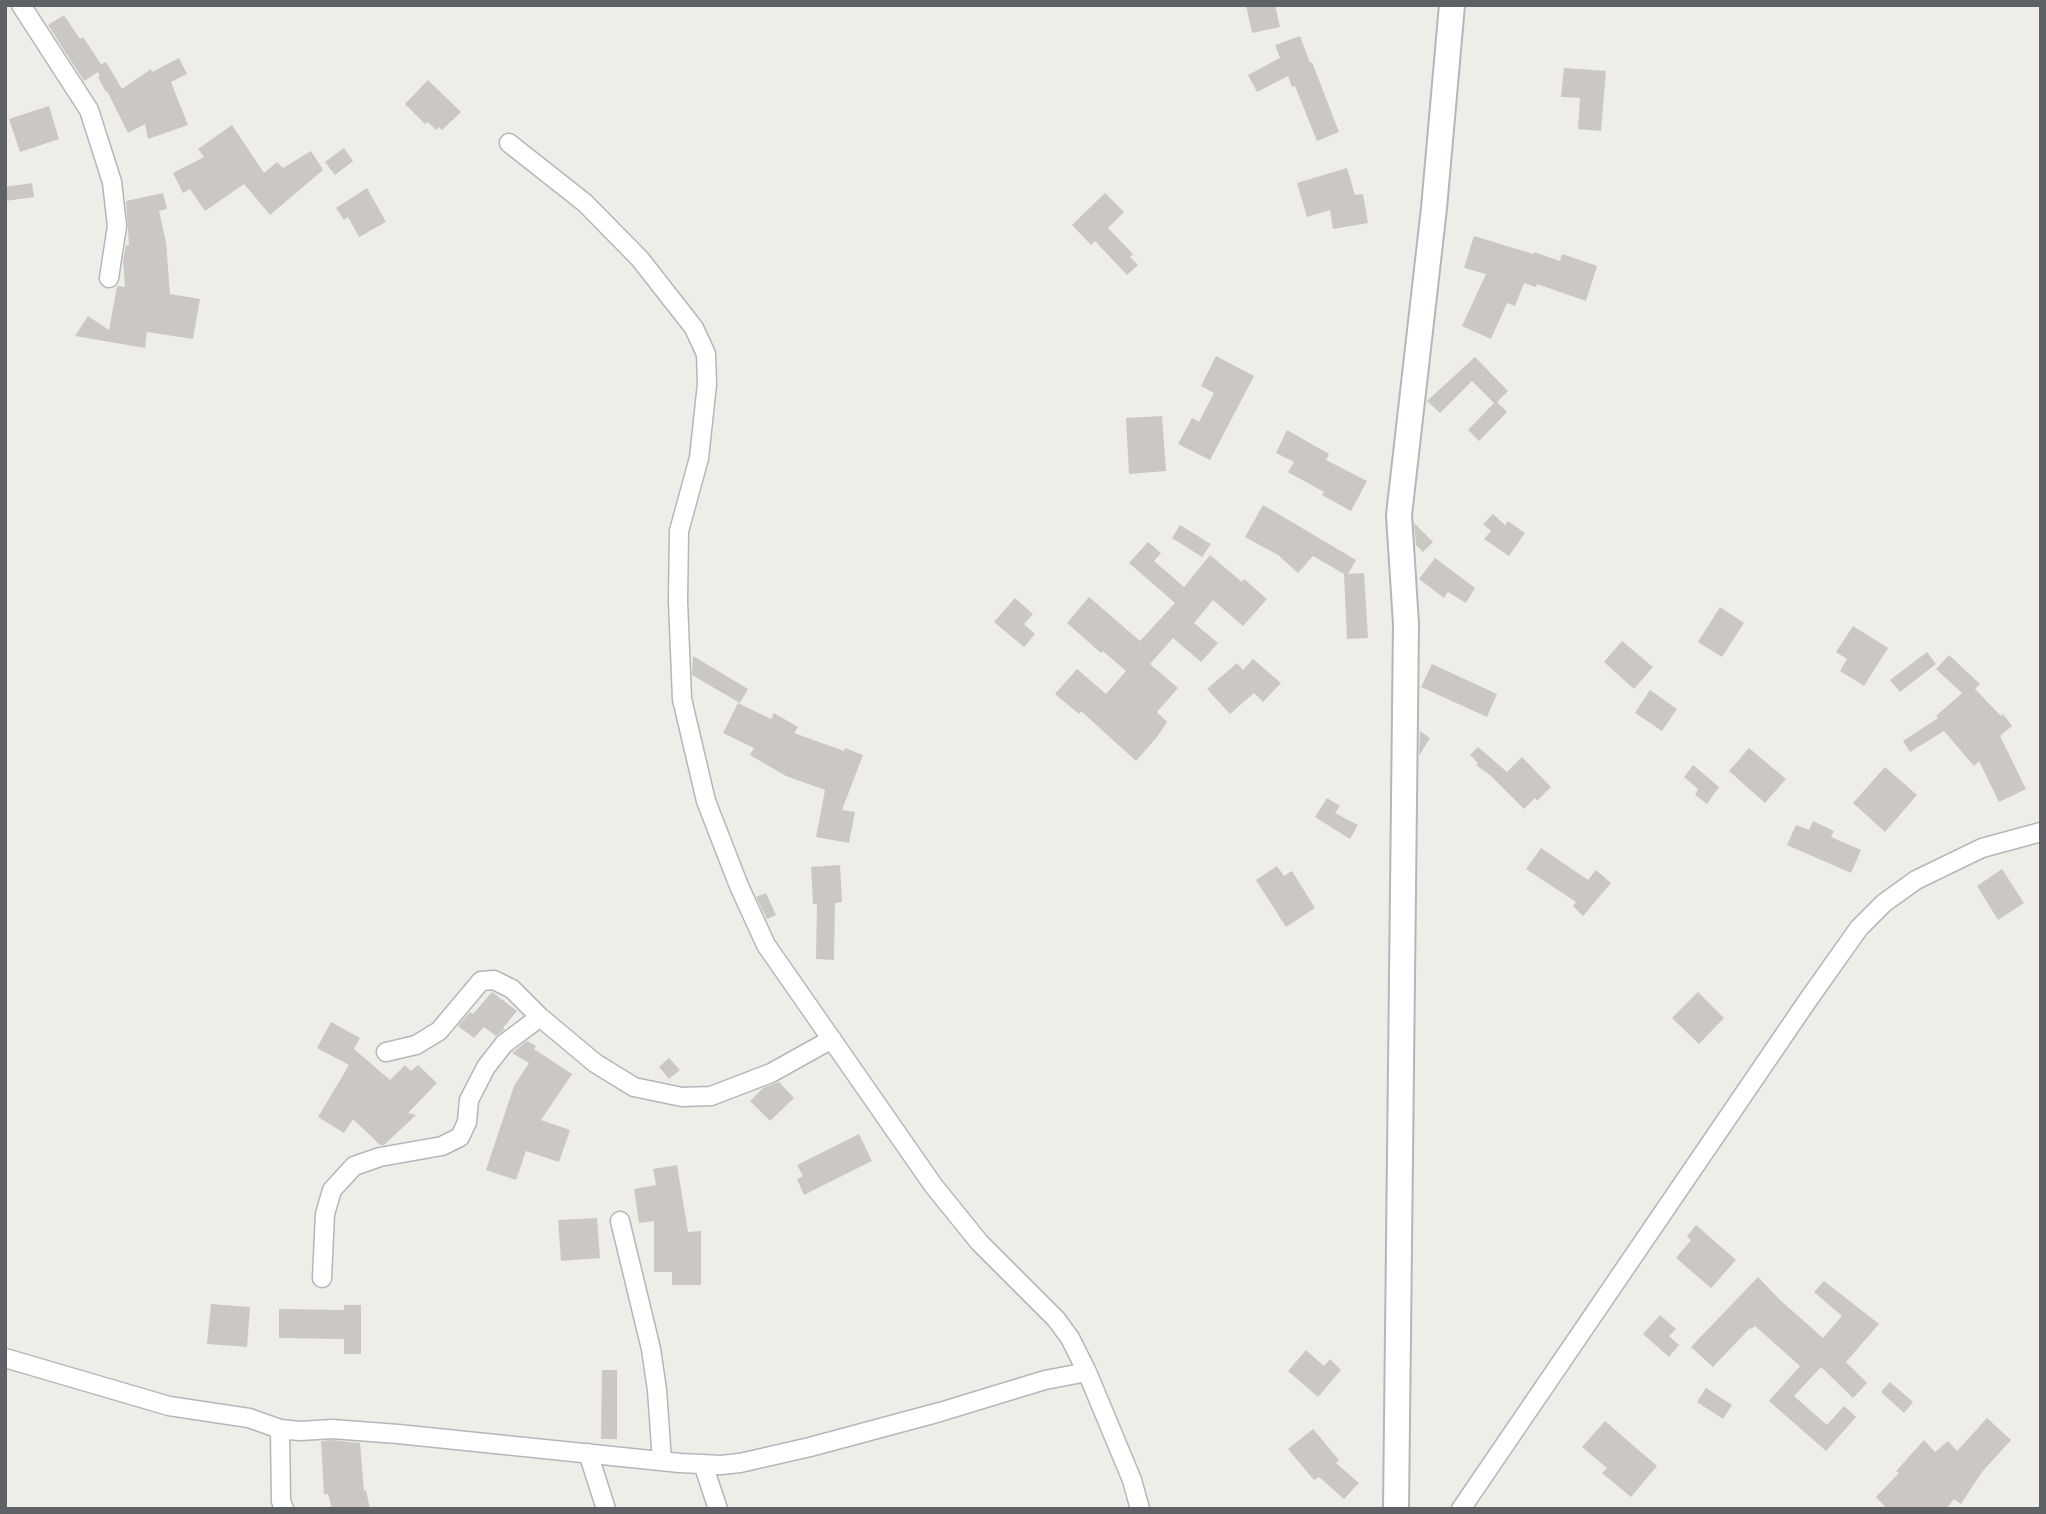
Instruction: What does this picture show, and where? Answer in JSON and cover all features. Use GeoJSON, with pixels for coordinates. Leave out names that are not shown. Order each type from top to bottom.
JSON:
{"type":"FeatureCollection","features":[{"type":"Feature","properties":{"kind":"street"},"geometry":{"type":"LineString","coordinates":[[21,5],[89,110],[112,182],[117,226],[109,278]]}},
{"type":"Feature","properties":{"kind":"street"},"geometry":{"type":"LineString","coordinates":[[1396,1509],[1406,624],[1399,515],[1434,208],[1452,5]]}},
{"type":"Feature","properties":{"kind":"street"},"geometry":{"type":"LineString","coordinates":[[509,143],[585,203],[640,259],[694,328],[706,354],[707,384],[699,458],[680,531],[678,601],[682,699],[706,801],[739,886],[766,945],[933,1185],[979,1242],[1056,1319],[1070,1338],[1132,1480],[1140,1509]]}},
{"type":"Feature","properties":{"kind":"street"},"geometry":{"type":"LineString","coordinates":[[1461,1509],[1808,1000],[1860,928],[1884,903],[1916,880],[1982,848],[2041,832]]}},
{"type":"Feature","properties":{"kind":"street"},"geometry":{"type":"LineString","coordinates":[[386,1052],[416,1045],[439,1031],[481,981],[494,980],[512,989],[540,1017],[595,1063],[634,1087],[682,1097],[710,1096],[771,1073],[832,1039]]}},
{"type":"Feature","properties":{"kind":"street"},"geometry":{"type":"LineString","coordinates":[[322,1278],[325,1214],[332,1190],[354,1166],[380,1157],[442,1146],[460,1138],[467,1122],[469,1100],[486,1066],[504,1044],[540,1017]]}},
{"type":"Feature","properties":{"kind":"street"},"geometry":{"type":"LineString","coordinates":[[620,1221],[651,1349],[662,1461]]}},
{"type":"Feature","properties":{"kind":"street"},"geometry":{"type":"LineString","coordinates":[[5,1358],[169,1406],[249,1418],[280,1429],[332,1429],[398,1434],[703,1464],[740,1463],[810,1447],[1045,1380],[1087,1372]]}},
{"type":"Feature","properties":{"kind":"street"},"geometry":{"type":"LineString","coordinates":[[280,1429],[281,1501],[284,1509]]}},
{"type":"Feature","properties":{"kind":"street"},"geometry":{"type":"LineString","coordinates":[[588,1453],[606,1509]]}},
{"type":"Feature","properties":{"kind":"street"},"geometry":{"type":"LineString","coordinates":[[703,1464],[718,1509]]}},
{"type":"Feature","properties":{"kind":"building"},"geometry":{"type":"Polygon","coordinates":[[[1246,5],[1275,5],[1280,27],[1252,33],[1246,5]]]}},
{"type":"Feature","properties":{"kind":"building"},"geometry":{"type":"Polygon","coordinates":[[[64,15],[101,64],[106,62],[122,89],[151,69],[152,72],[179,58],[187,74],[171,82],[188,125],[148,139],[145,124],[128,133],[98,77],[98,72],[84,81],[48,25],[64,15]]]}},
{"type":"Feature","properties":{"kind":"building"},"geometry":{"type":"Polygon","coordinates":[[[1300,36],[1339,132],[1317,141],[1295,86],[1292,87],[1288,76],[1257,92],[1248,75],[1280,58],[1275,45],[1300,36]]]}},
{"type":"Feature","properties":{"kind":"building"},"geometry":{"type":"Polygon","coordinates":[[[1564,68],[1606,71],[1601,131],[1578,129],[1580,98],[1561,97],[1564,68]]]}},
{"type":"Feature","properties":{"kind":"building"},"geometry":{"type":"Polygon","coordinates":[[[428,80],[461,112],[442,130],[439,127],[436,130],[428,122],[425,124],[405,104],[428,80]]]}},
{"type":"Feature","properties":{"kind":"building"},"geometry":{"type":"Polygon","coordinates":[[[49,106],[59,139],[20,152],[9,119],[49,106]]]}},
{"type":"Feature","properties":{"kind":"building"},"geometry":{"type":"Polygon","coordinates":[[[232,125],[264,173],[277,162],[283,168],[311,151],[323,170],[270,215],[244,184],[205,211],[190,189],[183,193],[173,173],[204,157],[198,149],[232,125]]]}},
{"type":"Feature","properties":{"kind":"building"},"geometry":{"type":"Polygon","coordinates":[[[344,148],[353,161],[335,175],[325,162],[344,148]]]}},
{"type":"Feature","properties":{"kind":"building"},"geometry":{"type":"Polygon","coordinates":[[[1347,168],[1355,195],[1363,194],[1368,223],[1333,229],[1330,210],[1307,217],[1297,183],[1347,168]]]}},
{"type":"Feature","properties":{"kind":"building"},"geometry":{"type":"Polygon","coordinates":[[[32,183],[34,197],[5,201],[5,187],[32,183]]]}},
{"type":"Feature","properties":{"kind":"building"},"geometry":{"type":"Polygon","coordinates":[[[367,188],[386,222],[359,237],[348,217],[344,220],[336,208],[367,188]]]}},
{"type":"Feature","properties":{"kind":"building"},"geometry":{"type":"Polygon","coordinates":[[[163,193],[167,209],[159,211],[166,242],[170,294],[200,299],[193,339],[147,332],[145,348],[75,336],[88,316],[109,330],[117,286],[125,287],[123,261],[126,245],[129,245],[126,201],[163,193]]]}},
{"type":"Feature","properties":{"kind":"building"},"geometry":{"type":"Polygon","coordinates":[[[1105,193],[1124,212],[1108,228],[1133,254],[1130,257],[1138,265],[1127,275],[1095,241],[1091,245],[1072,225],[1105,193]]]}},
{"type":"Feature","properties":{"kind":"building"},"geometry":{"type":"Polygon","coordinates":[[[1474,236],[1560,261],[1562,254],[1597,266],[1586,301],[1537,284],[1536,287],[1524,283],[1515,306],[1507,303],[1491,339],[1462,326],[1486,274],[1464,268],[1474,236]]]}},
{"type":"Feature","properties":{"kind":"building"},"geometry":{"type":"Polygon","coordinates":[[[1216,356],[1254,376],[1210,460],[1178,444],[1192,418],[1199,422],[1214,393],[1201,386],[1216,356]]]}},
{"type":"Feature","properties":{"kind":"building"},"geometry":{"type":"Polygon","coordinates":[[[1475,357],[1508,391],[1497,402],[1507,412],[1479,441],[1468,430],[1494,403],[1472,381],[1440,413],[1427,401],[1475,357]]]}},
{"type":"Feature","properties":{"kind":"building"},"geometry":{"type":"Polygon","coordinates":[[[1162,416],[1166,471],[1129,474],[1126,418],[1162,416]]]}},
{"type":"Feature","properties":{"kind":"building"},"geometry":{"type":"Polygon","coordinates":[[[1287,430],[1329,454],[1326,460],[1367,481],[1351,511],[1288,472],[1294,462],[1276,453],[1287,430]]]}},
{"type":"Feature","properties":{"kind":"building"},"geometry":{"type":"Polygon","coordinates":[[[1263,505],[1356,560],[1348,574],[1364,573],[1368,638],[1347,639],[1344,574],[1313,556],[1298,573],[1278,555],[1245,537],[1263,505]]]}},
{"type":"Feature","properties":{"kind":"building"},"geometry":{"type":"Polygon","coordinates":[[[1493,514],[1505,525],[1508,521],[1525,533],[1509,556],[1484,539],[1491,531],[1483,524],[1493,514]]]}},
{"type":"Feature","properties":{"kind":"building"},"geometry":{"type":"Polygon","coordinates":[[[1414,523],[1433,542],[1423,552],[1416,545],[1414,523]]]}},
{"type":"Feature","properties":{"kind":"building"},"geometry":{"type":"Polygon","coordinates":[[[1180,525],[1211,544],[1202,557],[1172,538],[1180,525]]]}},
{"type":"Feature","properties":{"kind":"building"},"geometry":{"type":"Polygon","coordinates":[[[1148,542],[1161,553],[1154,561],[1184,587],[1210,555],[1267,599],[1243,626],[1213,600],[1194,623],[1218,643],[1201,662],[1173,638],[1150,664],[1178,688],[1157,712],[1167,722],[1136,761],[1081,711],[1079,714],[1055,694],[1077,669],[1106,694],[1126,671],[1067,623],[1089,597],[1140,641],[1175,603],[1129,563],[1148,542]]]}},
{"type":"Feature","properties":{"kind":"building"},"geometry":{"type":"Polygon","coordinates":[[[1435,558],[1475,588],[1466,603],[1448,592],[1444,598],[1419,579],[1435,558]]]}},
{"type":"Feature","properties":{"kind":"building"},"geometry":{"type":"Polygon","coordinates":[[[1015,598],[1033,614],[1024,624],[1035,634],[1024,647],[994,622],[1015,598]]]}},
{"type":"Feature","properties":{"kind":"building"},"geometry":{"type":"Polygon","coordinates":[[[1720,607],[1744,623],[1722,657],[1698,642],[1720,607]]]}},
{"type":"Feature","properties":{"kind":"building"},"geometry":{"type":"Polygon","coordinates":[[[1853,626],[1888,648],[1864,686],[1840,671],[1847,659],[1836,652],[1853,626]]]}},
{"type":"Feature","properties":{"kind":"building"},"geometry":{"type":"Polygon","coordinates":[[[1622,641],[1653,667],[1634,689],[1604,662],[1622,641]]]}},
{"type":"Feature","properties":{"kind":"building"},"geometry":{"type":"Polygon","coordinates":[[[1927,652],[1936,664],[1900,692],[1890,680],[1927,652]]]}},
{"type":"Feature","properties":{"kind":"building"},"geometry":{"type":"Polygon","coordinates":[[[1949,655],[1980,684],[1975,689],[2001,716],[2003,714],[2012,726],[2000,736],[2026,789],[1999,802],[1979,761],[1974,766],[1944,731],[1910,752],[1903,741],[1938,718],[1936,716],[1962,693],[1936,669],[1949,655]]]}},
{"type":"Feature","properties":{"kind":"building"},"geometry":{"type":"Polygon","coordinates":[[[693,656],[748,689],[740,703],[692,675],[693,656]]]}},
{"type":"Feature","properties":{"kind":"building"},"geometry":{"type":"Polygon","coordinates":[[[1253,659],[1281,683],[1263,702],[1254,693],[1230,714],[1207,689],[1237,663],[1243,670],[1253,659]]]}},
{"type":"Feature","properties":{"kind":"building"},"geometry":{"type":"Polygon","coordinates":[[[1432,664],[1497,694],[1487,717],[1421,687],[1432,664]]]}},
{"type":"Feature","properties":{"kind":"building"},"geometry":{"type":"Polygon","coordinates":[[[1650,690],[1677,709],[1662,731],[1635,713],[1650,690]]]}},
{"type":"Feature","properties":{"kind":"building"},"geometry":{"type":"Polygon","coordinates":[[[738,703],[771,719],[774,713],[798,727],[794,733],[863,755],[842,810],[855,812],[849,843],[816,837],[825,790],[786,776],[750,755],[754,748],[723,733],[738,703]]]}},
{"type":"Feature","properties":{"kind":"building"},"geometry":{"type":"Polygon","coordinates":[[[1420,731],[1430,738],[1419,754],[1420,731]]]}},
{"type":"Feature","properties":{"kind":"building"},"geometry":{"type":"Polygon","coordinates":[[[1478,747],[1507,772],[1522,757],[1551,787],[1524,809],[1476,765],[1478,763],[1470,755],[1478,747]]]}},
{"type":"Feature","properties":{"kind":"building"},"geometry":{"type":"Polygon","coordinates":[[[1749,748],[1786,779],[1765,803],[1729,771],[1749,748]]]}},
{"type":"Feature","properties":{"kind":"building"},"geometry":{"type":"Polygon","coordinates":[[[1693,765],[1719,787],[1707,804],[1695,795],[1698,789],[1684,777],[1693,765]]]}},
{"type":"Feature","properties":{"kind":"building"},"geometry":{"type":"Polygon","coordinates":[[[1885,767],[1917,795],[1885,832],[1853,803],[1885,767]]]}},
{"type":"Feature","properties":{"kind":"building"},"geometry":{"type":"Polygon","coordinates":[[[1327,798],[1340,806],[1335,813],[1358,825],[1350,839],[1315,817],[1327,798]]]}},
{"type":"Feature","properties":{"kind":"building"},"geometry":{"type":"Polygon","coordinates":[[[1813,821],[1834,831],[1831,837],[1861,850],[1851,873],[1787,845],[1796,825],[1809,830],[1813,821]]]}},
{"type":"Feature","properties":{"kind":"building"},"geometry":{"type":"Polygon","coordinates":[[[1541,848],[1588,880],[1596,870],[1611,883],[1583,916],[1573,906],[1576,902],[1526,869],[1541,848]]]}},
{"type":"Feature","properties":{"kind":"building"},"geometry":{"type":"Polygon","coordinates":[[[840,865],[842,902],[835,903],[834,960],[816,959],[817,904],[813,904],[811,867],[840,865]]]}},
{"type":"Feature","properties":{"kind":"building"},"geometry":{"type":"Polygon","coordinates":[[[1277,866],[1284,876],[1292,871],[1315,908],[1286,927],[1256,880],[1277,866]]]}},
{"type":"Feature","properties":{"kind":"building"},"geometry":{"type":"Polygon","coordinates":[[[2002,869],[2024,903],[1998,920],[1977,886],[2002,869]]]}},
{"type":"Feature","properties":{"kind":"building"},"geometry":{"type":"Polygon","coordinates":[[[766,893],[776,915],[767,919],[756,897],[766,893]]]}},
{"type":"Feature","properties":{"kind":"building"},"geometry":{"type":"Polygon","coordinates":[[[492,992],[517,1011],[503,1028],[505,1029],[496,1036],[484,1027],[474,1038],[458,1026],[470,1012],[473,1014],[492,992]]]}},
{"type":"Feature","properties":{"kind":"building"},"geometry":{"type":"Polygon","coordinates":[[[1698,992],[1724,1018],[1699,1044],[1672,1018],[1698,992]]]}},
{"type":"Feature","properties":{"kind":"building"},"geometry":{"type":"Polygon","coordinates":[[[331,1022],[360,1038],[354,1049],[390,1080],[405,1065],[411,1071],[418,1065],[437,1083],[408,1113],[416,1115],[384,1145],[380,1145],[353,1119],[344,1133],[318,1117],[349,1065],[317,1048],[331,1022]]]}},
{"type":"Feature","properties":{"kind":"building"},"geometry":{"type":"Polygon","coordinates":[[[527,1041],[536,1046],[534,1049],[572,1074],[541,1120],[570,1130],[559,1162],[526,1151],[516,1180],[486,1170],[514,1086],[529,1063],[512,1053],[527,1041]]]}},
{"type":"Feature","properties":{"kind":"building"},"geometry":{"type":"Polygon","coordinates":[[[669,1058],[680,1070],[669,1079],[659,1067],[669,1058]]]}},
{"type":"Feature","properties":{"kind":"building"},"geometry":{"type":"Polygon","coordinates":[[[779,1082],[794,1098],[770,1121],[750,1101],[763,1088],[779,1082]]]}},
{"type":"Feature","properties":{"kind":"building"},"geometry":{"type":"Polygon","coordinates":[[[859,1134],[872,1161],[804,1195],[797,1179],[803,1176],[797,1165],[859,1134]]]}},
{"type":"Feature","properties":{"kind":"building"},"geometry":{"type":"Polygon","coordinates":[[[677,1165],[688,1232],[701,1231],[701,1285],[672,1285],[672,1272],[654,1272],[654,1221],[639,1223],[634,1189],[656,1185],[653,1169],[677,1165]]]}},
{"type":"Feature","properties":{"kind":"building"},"geometry":{"type":"Polygon","coordinates":[[[597,1218],[600,1258],[561,1261],[558,1220],[597,1218]]]}},
{"type":"Feature","properties":{"kind":"building"},"geometry":{"type":"Polygon","coordinates":[[[1696,1225],[1736,1260],[1711,1288],[1676,1258],[1691,1240],[1687,1236],[1696,1225]]]}},
{"type":"Feature","properties":{"kind":"building"},"geometry":{"type":"Polygon","coordinates":[[[1758,1277],[1823,1338],[1842,1316],[1814,1292],[1824,1281],[1879,1324],[1846,1362],[1867,1383],[1853,1398],[1821,1367],[1794,1396],[1827,1425],[1844,1406],[1856,1417],[1826,1451],[1769,1401],[1800,1366],[1755,1326],[1713,1367],[1691,1347],[1758,1277]]]}},
{"type":"Feature","properties":{"kind":"building"},"geometry":{"type":"Polygon","coordinates":[[[211,1304],[250,1307],[247,1347],[207,1344],[211,1304]]]}},
{"type":"Feature","properties":{"kind":"building"},"geometry":{"type":"Polygon","coordinates":[[[344,1305],[361,1305],[361,1354],[344,1354],[344,1339],[279,1338],[279,1309],[344,1310],[344,1305]]]}},
{"type":"Feature","properties":{"kind":"building"},"geometry":{"type":"Polygon","coordinates":[[[1660,1315],[1676,1329],[1669,1336],[1679,1345],[1669,1357],[1643,1334],[1660,1315]]]}},
{"type":"Feature","properties":{"kind":"building"},"geometry":{"type":"Polygon","coordinates":[[[1306,1350],[1324,1366],[1330,1359],[1341,1370],[1318,1397],[1288,1371],[1306,1350]]]}},
{"type":"Feature","properties":{"kind":"building"},"geometry":{"type":"Polygon","coordinates":[[[602,1370],[617,1370],[617,1439],[601,1439],[602,1370]]]}},
{"type":"Feature","properties":{"kind":"building"},"geometry":{"type":"Polygon","coordinates":[[[1890,1382],[1913,1402],[1904,1413],[1881,1392],[1890,1382]]]}},
{"type":"Feature","properties":{"kind":"building"},"geometry":{"type":"Polygon","coordinates":[[[1706,1388],[1732,1405],[1723,1419],[1697,1402],[1706,1388]]]}},
{"type":"Feature","properties":{"kind":"building"},"geometry":{"type":"Polygon","coordinates":[[[1987,1418],[2011,1440],[1982,1472],[1961,1504],[1954,1499],[1946,1509],[1887,1509],[1876,1497],[1899,1473],[1896,1471],[1924,1440],[1935,1452],[1948,1441],[1957,1451],[1987,1418]]]}},
{"type":"Feature","properties":{"kind":"building"},"geometry":{"type":"Polygon","coordinates":[[[1605,1421],[1657,1466],[1631,1497],[1602,1473],[1607,1468],[1582,1447],[1605,1421]]]}},
{"type":"Feature","properties":{"kind":"building"},"geometry":{"type":"Polygon","coordinates":[[[1313,1429],[1339,1460],[1336,1463],[1359,1483],[1344,1499],[1319,1477],[1314,1480],[1288,1449],[1313,1429]]]}},
{"type":"Feature","properties":{"kind":"building"},"geometry":{"type":"Polygon","coordinates":[[[321,1441],[360,1443],[364,1491],[366,1490],[370,1509],[332,1509],[328,1494],[324,1494],[321,1441]]]}}]}
